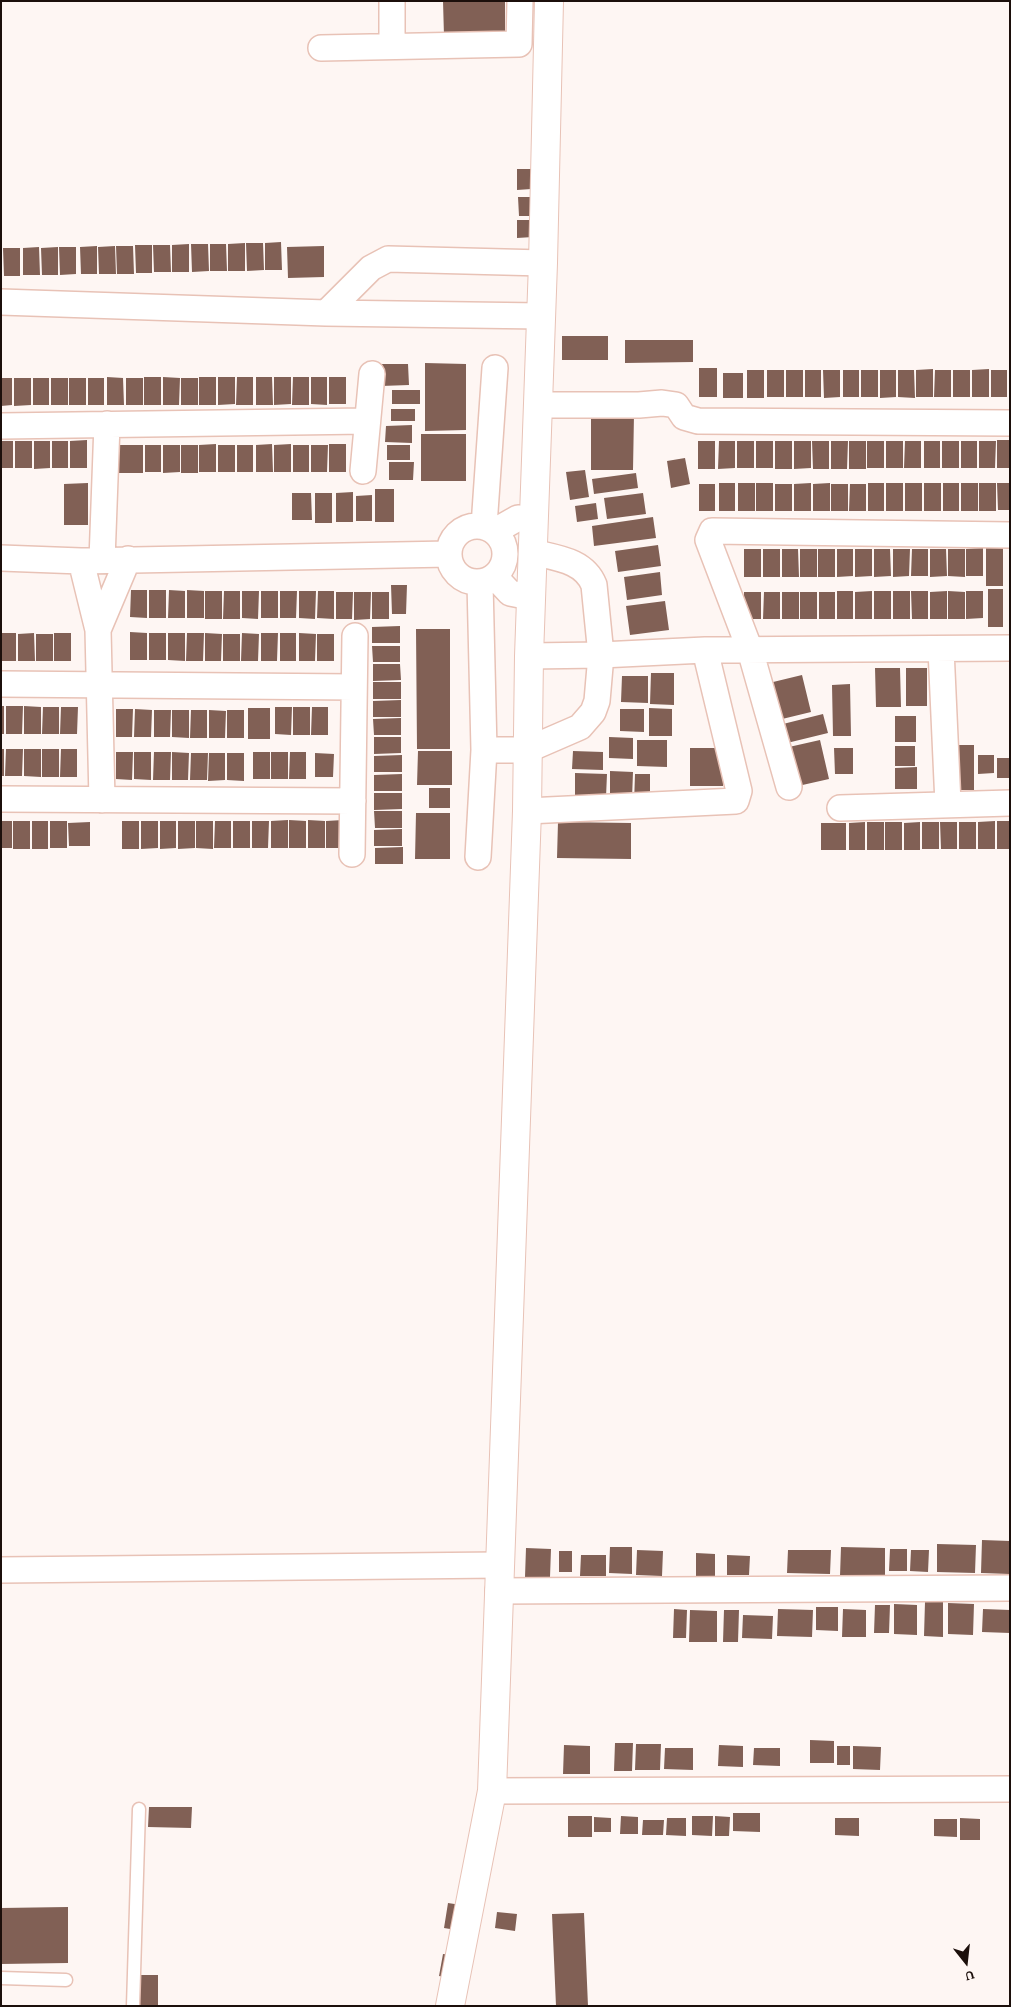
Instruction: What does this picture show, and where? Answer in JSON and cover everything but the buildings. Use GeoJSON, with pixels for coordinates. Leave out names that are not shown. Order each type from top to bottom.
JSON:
{"type":"FeatureCollection","features":[{"type":"Feature","properties":{"kind":"street"},"geometry":{"type":"LineString","coordinates":[[392,1],[392,45]]}},
{"type":"Feature","properties":{"kind":"street"},"geometry":{"type":"LineString","coordinates":[[519,44],[520,1]]}},
{"type":"Feature","properties":{"kind":"street"},"geometry":{"type":"LineString","coordinates":[[450,2006],[492,1791],[527,811],[528,656],[543,263],[549,1]]}},
{"type":"Feature","properties":{"kind":"street"},"geometry":{"type":"LineString","coordinates":[[322,48],[392,45],[548,45]]}},
{"type":"Feature","properties":{"kind":"street"},"geometry":{"type":"LineString","coordinates":[[326,313],[371,268],[388,260],[543,263]]}},
{"type":"Feature","properties":{"kind":"street"},"geometry":{"type":"LineString","coordinates":[[1,302],[326,313],[541,316]]}},
{"type":"Feature","properties":{"kind":"street"},"geometry":{"type":"LineString","coordinates":[[478,857],[484,750],[487,580],[503,567],[506,554],[503,541],[489,528],[495,368]]}},
{"type":"Feature","properties":{"kind":"street"},"geometry":{"type":"LineString","coordinates":[[363,471],[366,421],[372,374]]}},
{"type":"Feature","properties":{"kind":"street"},"geometry":{"type":"LineString","coordinates":[[538,406],[662,403],[676,405],[684,417],[698,421],[1010,422]]}},
{"type":"Feature","properties":{"kind":"street"},"geometry":{"type":"LineString","coordinates":[[1,426],[366,421]]}},
{"type":"Feature","properties":{"kind":"street"},"geometry":{"type":"LineString","coordinates":[[102,800],[98,630],[91,560],[107,424]]}},
{"type":"Feature","properties":{"kind":"street"},"geometry":{"type":"LineString","coordinates":[[530,598],[510,592],[487,580],[468,581],[458,575],[451,566],[449,554],[450,544],[456,535],[473,526],[489,528],[518,518],[534,520]]}},
{"type":"Feature","properties":{"kind":"street"},"geometry":{"type":"LineString","coordinates":[[527,811],[733,802],[738,799],[739,791],[726,650],[708,540],[712,531],[1010,535]]}},
{"type":"Feature","properties":{"kind":"street"},"geometry":{"type":"LineString","coordinates":[[484,750],[527,750],[580,727],[587,720],[597,701],[601,655],[594,585],[591,578],[576,564],[532,552]]}},
{"type":"Feature","properties":{"kind":"street"},"geometry":{"type":"LineString","coordinates":[[1,558],[91,560],[449,554]]}},
{"type":"Feature","properties":{"kind":"street"},"geometry":{"type":"LineString","coordinates":[[98,630],[128,558]]}},
{"type":"Feature","properties":{"kind":"street"},"geometry":{"type":"LineString","coordinates":[[352,854],[355,636]]}},
{"type":"Feature","properties":{"kind":"street"},"geometry":{"type":"LineString","coordinates":[[528,656],[726,650],[1010,648]]}},
{"type":"Feature","properties":{"kind":"street"},"geometry":{"type":"LineString","coordinates":[[941,649],[948,804]]}},
{"type":"Feature","properties":{"kind":"street"},"geometry":{"type":"LineString","coordinates":[[726,650],[789,787]]}},
{"type":"Feature","properties":{"kind":"street"},"geometry":{"type":"LineString","coordinates":[[1,684],[354,686]]}},
{"type":"Feature","properties":{"kind":"street"},"geometry":{"type":"LineString","coordinates":[[1,799],[353,801]]}},
{"type":"Feature","properties":{"kind":"street"},"geometry":{"type":"LineString","coordinates":[[840,808],[1010,803]]}},
{"type":"Feature","properties":{"kind":"street"},"geometry":{"type":"LineString","coordinates":[[1,1570],[1010,1588]]}},
{"type":"Feature","properties":{"kind":"street"},"geometry":{"type":"LineString","coordinates":[[492,1791],[1010,1789]]}},
{"type":"Feature","properties":{"kind":"lane"},"geometry":{"type":"LineString","coordinates":[[133,2006],[139,1809]]}},
{"type":"Feature","properties":{"kind":"lane"},"geometry":{"type":"LineString","coordinates":[[1,1978],[66,1980]]}}]}
